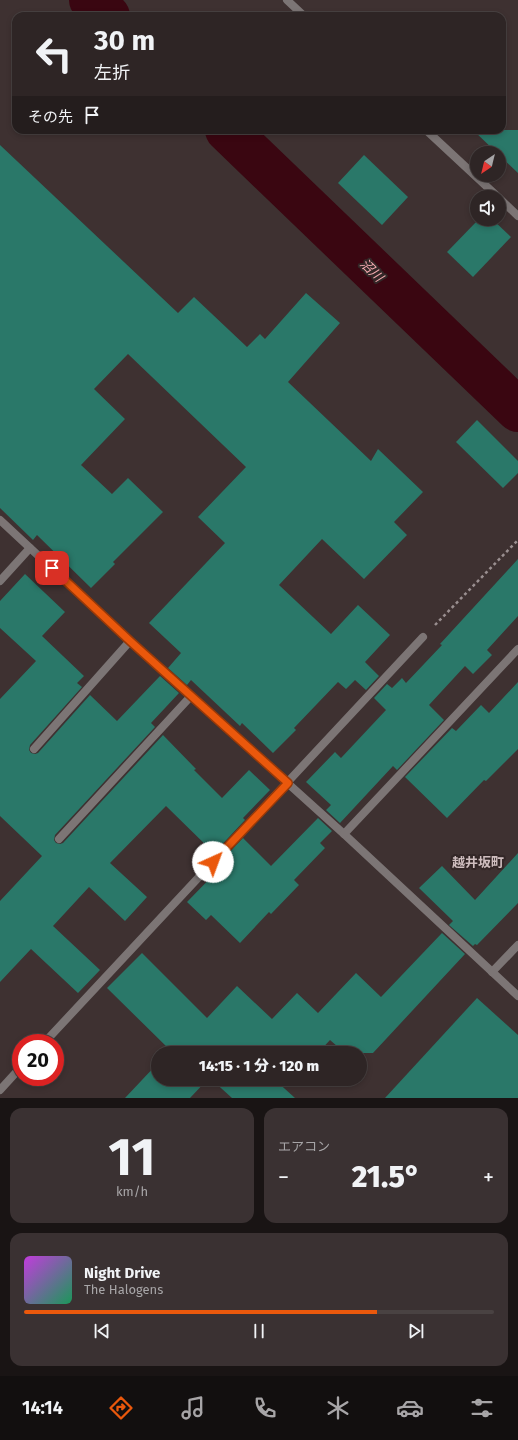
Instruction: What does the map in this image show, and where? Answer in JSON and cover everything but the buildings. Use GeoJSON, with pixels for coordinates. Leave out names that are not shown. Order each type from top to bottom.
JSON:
{"type":"FeatureCollection","features":[{"type":"Feature","properties":{"kind":"lane"},"geometry":{"type":"LineString","coordinates":[[287,0],[300,12]]}},
{"type":"Feature","properties":{"kind":"lane"},"geometry":{"type":"LineString","coordinates":[[430,134],[490,190]]}},
{"type":"Feature","properties":{"kind":"lane"},"geometry":{"type":"LineString","coordinates":[[506,205],[518,216]]}},
{"type":"Feature","properties":{"kind":"lane"},"geometry":{"type":"LineString","coordinates":[[0,520],[190,696],[344,834],[518,996]]}},
{"type":"Feature","properties":{"kind":"lane"},"geometry":{"type":"LineString","coordinates":[[0,581],[30,548]]}},
{"type":"Feature","properties":{"kind":"lane"},"geometry":{"type":"LineString","coordinates":[[52,1034],[423,637]]}},
{"type":"Feature","properties":{"kind":"lane"},"geometry":{"type":"LineString","coordinates":[[34,749],[130,641]]}},
{"type":"Feature","properties":{"kind":"lane"},"geometry":{"type":"LineString","coordinates":[[344,834],[518,649]]}},
{"type":"Feature","properties":{"kind":"lane"},"geometry":{"type":"LineString","coordinates":[[59,839],[190,696]]}},
{"type":"Feature","properties":{"kind":"lane"},"geometry":{"type":"LineString","coordinates":[[492,972],[518,945]]}},
{"type":"Feature","properties":{"kind":"lane"},"geometry":{"type":"LineString","coordinates":[[0,1090],[12,1077]]}},
{"type":"Feature","properties":{"kind":"path"},"geometry":{"type":"LineString","coordinates":[[423,637],[518,540]]}},
{"type":"Feature","properties":{"kind":"waterway","name":"沼川"},"geometry":{"type":"LineString","coordinates":[[91,0],[104,12]]}},
{"type":"Feature","properties":{"kind":"waterway","name":"沼川"},"geometry":{"type":"LineString","coordinates":[[231,134],[518,410]]}},
{"type":"Feature","properties":{"kind":"district","name":"越井坂町"},"geometry":{"type":"Point","coordinates":[478,862]}},
{"type":"Feature","properties":{"kind":"route"},"geometry":{"type":"LineString","coordinates":[[52,568],[130,641],[288,783],[213,862]]}}]}
